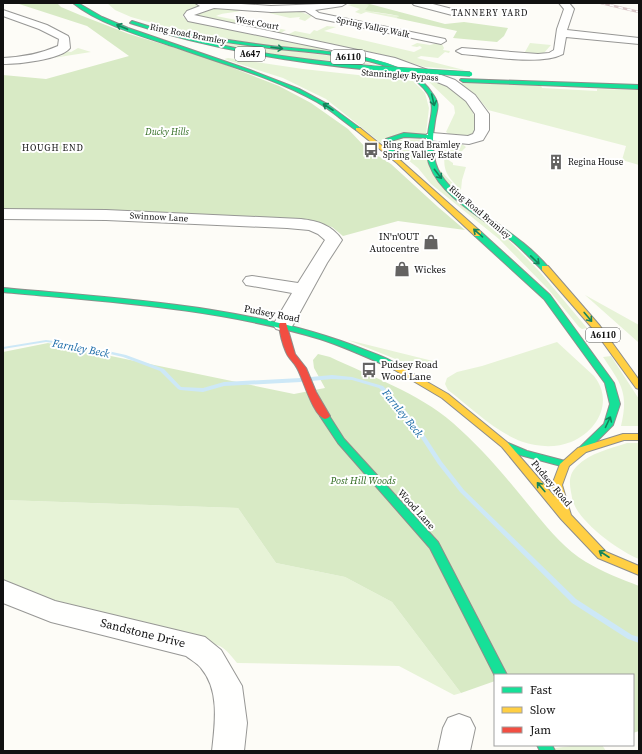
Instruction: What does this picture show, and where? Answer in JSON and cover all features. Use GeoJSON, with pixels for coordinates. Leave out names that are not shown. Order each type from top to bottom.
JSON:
{"type":"FeatureCollection","features":[{"type":"Feature","properties":{"kind":"main road","name":"Stanningley Bypass"},"geometry":{"type":"LineString","coordinates":[[75,3],[97,17],[158,40],[219,53],[279,63],[369,71],[639,87]]}},
{"type":"Feature","properties":{"kind":"main road","name":"Stanningley Bypass"},"geometry":{"type":"LineString","coordinates":[[92,3],[132,22],[185,39],[248,53],[369,71]]}},
{"type":"Feature","properties":{"kind":"main road","name":"Ring Road Bramley"},"geometry":{"type":"LineString","coordinates":[[132,22],[210,40],[373,61],[401,71],[420,82],[432,94],[436,110],[432,121],[431,151],[433,168],[444,182],[515,241],[563,286],[612,346],[639,386]]}},
{"type":"Feature","properties":{"kind":"main road","name":"Ring Road Bramley"},"geometry":{"type":"LineString","coordinates":[[158,40],[254,72],[314,98],[332,109],[399,162],[547,297],[609,383],[614,404],[608,425],[582,450]]}},
{"type":"Feature","properties":{"kind":"main road","name":"Stanningley Bypass"},"geometry":{"type":"LineString","coordinates":[[466,77],[639,82]]}},
{"type":"Feature","properties":{"kind":"main road","name":"A6110"},"geometry":{"type":"LineString","coordinates":[[399,162],[387,145],[388,140],[393,137],[402,136],[432,137]]}},
{"type":"Feature","properties":{"kind":"main road","name":"Pudsey Road"},"geometry":{"type":"LineString","coordinates":[[3,290],[150,304],[283,325],[340,342],[395,366],[445,396],[505,445],[566,517],[602,555],[639,571]]}},
{"type":"Feature","properties":{"kind":"main road","name":"Wood Lane"},"geometry":{"type":"LineString","coordinates":[[283,325],[284,334],[292,354],[302,368],[311,392],[342,441],[434,544],[500,674]]}},
{"type":"Feature","properties":{"kind":"main road"},"geometry":{"type":"LineString","coordinates":[[319,345],[340,342]]}},
{"type":"Feature","properties":{"kind":"main road"},"geometry":{"type":"LineString","coordinates":[[302,355],[300,359],[302,368]]}},
{"type":"Feature","properties":{"kind":"main road","name":"A6110"},"geometry":{"type":"LineString","coordinates":[[565,464],[582,450],[624,437],[639,437]]}},
{"type":"Feature","properties":{"kind":"main road","name":"Pudsey Road"},"geometry":{"type":"LineString","coordinates":[[505,445],[524,453],[565,464]]}},
{"type":"Feature","properties":{"kind":"main road"},"geometry":{"type":"LineString","coordinates":[[565,464],[557,486],[566,517]]}},
{"type":"Feature","properties":{"kind":"street"},"geometry":{"type":"LineString","coordinates":[[200,3],[252,9],[306,9],[342,3]]}},
{"type":"Feature","properties":{"kind":"street"},"geometry":{"type":"LineString","coordinates":[[417,3],[452,12]]}},
{"type":"Feature","properties":{"kind":"street"},"geometry":{"type":"LineString","coordinates":[[462,51],[523,57],[550,56],[559,52],[563,24],[569,9],[564,3]]}},
{"type":"Feature","properties":{"kind":"street"},"geometry":{"type":"LineString","coordinates":[[212,5],[189,15],[192,19],[391,60],[451,83],[471,98],[482,114],[482,130],[478,137],[469,140],[432,137]]}},
{"type":"Feature","properties":{"kind":"street","name":"Spring Valley Walk"},"geometry":{"type":"LineString","coordinates":[[306,9],[316,15],[441,41]]}},
{"type":"Feature","properties":{"kind":"street"},"geometry":{"type":"LineString","coordinates":[[3,13],[43,27],[64,38],[64,48],[48,56],[34,60],[3,62]]}},
{"type":"Feature","properties":{"kind":"street","name":"West Court"},"geometry":{"type":"LineString","coordinates":[[222,17],[303,30]]}},
{"type":"Feature","properties":{"kind":"street","name":"West Court"},"geometry":{"type":"LineString","coordinates":[[277,37],[291,29]]}},
{"type":"Feature","properties":{"kind":"street"},"geometry":{"type":"LineString","coordinates":[[562,33],[639,41]]}},
{"type":"Feature","properties":{"kind":"street","name":"Swinnow Lane"},"geometry":{"type":"LineString","coordinates":[[3,214],[114,215],[287,223],[315,226],[326,230],[334,240],[327,248],[302,289]]}},
{"type":"Feature","properties":{"kind":"street"},"geometry":{"type":"LineString","coordinates":[[252,281],[302,289],[291,314],[283,325]]}},
{"type":"Feature","properties":{"kind":"street","name":"Sandstone Drive"},"geometry":{"type":"LineString","coordinates":[[3,591],[51,611],[195,646],[211,659],[227,686],[231,723],[228,751]]}},
{"type":"Feature","properties":{"kind":"green space","name":"Ducky Hills"},"geometry":{"type":"Polygon","coordinates":[[[16,3],[57,3],[61,7],[129,34],[208,58],[279,86],[311,103],[348,129],[367,149],[391,164],[465,230],[398,221],[343,236],[332,227],[313,222],[3,211],[3,75],[46,79],[129,56],[87,26],[16,3]]]}},
{"type":"Feature","properties":{"kind":"green space"},"geometry":{"type":"Polygon","coordinates":[[[107,3],[192,3],[201,6],[184,14],[183,17],[192,21],[351,53],[258,44],[173,29],[131,17],[115,10],[107,3]]]}},
{"type":"Feature","properties":{"kind":"green space"},"geometry":{"type":"Polygon","coordinates":[[[356,3],[370,5],[373,12],[399,16],[396,18],[366,12],[347,20],[361,14],[355,12],[360,9],[348,5],[356,3]]]}},
{"type":"Feature","properties":{"kind":"green space"},"geometry":{"type":"Polygon","coordinates":[[[357,3],[366,3],[445,24],[464,22],[508,28],[504,36],[497,42],[453,38],[457,31],[396,18],[399,16],[365,10],[369,5],[357,3]]]}},
{"type":"Feature","properties":{"kind":"green space"},"geometry":{"type":"Polygon","coordinates":[[[210,8],[243,10],[216,16],[286,30],[279,34],[195,16],[195,14],[210,8]]]}},
{"type":"Feature","properties":{"kind":"green space"},"geometry":{"type":"Polygon","coordinates":[[[273,11],[298,11],[312,16],[305,21],[299,19],[300,17],[290,18],[269,13],[273,11]]]}},
{"type":"Feature","properties":{"kind":"green space"},"geometry":{"type":"Polygon","coordinates":[[[327,26],[336,27],[324,31],[414,52],[422,48],[420,46],[411,46],[417,43],[430,45],[441,42],[444,48],[443,50],[450,51],[449,53],[445,52],[438,58],[421,56],[417,58],[464,70],[425,67],[380,54],[287,35],[295,31],[310,34],[314,30],[317,31],[327,26]]]}},
{"type":"Feature","properties":{"kind":"green space"},"geometry":{"type":"Polygon","coordinates":[[[198,39],[331,56],[378,65],[269,55],[198,39]]]}},
{"type":"Feature","properties":{"kind":"green space"},"geometry":{"type":"Polygon","coordinates":[[[530,43],[551,45],[543,54],[532,55],[533,53],[525,52],[530,43]]]}},
{"type":"Feature","properties":{"kind":"green space"},"geometry":{"type":"Polygon","coordinates":[[[78,48],[91,52],[53,58],[64,55],[61,54],[65,51],[71,52],[78,48]]]}},
{"type":"Feature","properties":{"kind":"green space"},"geometry":{"type":"Polygon","coordinates":[[[228,58],[303,69],[413,81],[425,93],[429,108],[426,134],[381,143],[326,99],[283,78],[224,59],[228,58]]]}},
{"type":"Feature","properties":{"kind":"green space"},"geometry":{"type":"Polygon","coordinates":[[[428,81],[438,82],[448,87],[455,91],[468,103],[475,118],[476,126],[474,134],[460,137],[446,132],[455,113],[454,106],[428,81]]]}},
{"type":"Feature","properties":{"kind":"green space"},"geometry":{"type":"Polygon","coordinates":[[[458,83],[541,85],[542,88],[597,91],[597,89],[639,90],[639,165],[622,160],[626,146],[488,110],[476,95],[458,83]]]}},
{"type":"Feature","properties":{"kind":"green space"},"geometry":{"type":"Polygon","coordinates":[[[424,139],[425,155],[540,272],[587,328],[582,329],[579,327],[548,289],[499,239],[431,184],[418,168],[392,147],[393,141],[424,139]]]}},
{"type":"Feature","properties":{"kind":"green space"},"geometry":{"type":"Polygon","coordinates":[[[456,143],[462,144],[466,147],[459,154],[449,155],[447,159],[453,163],[453,165],[466,167],[461,190],[448,175],[444,161],[445,146],[456,143]]]}},
{"type":"Feature","properties":{"kind":"green space"},"geometry":{"type":"Polygon","coordinates":[[[585,295],[639,325],[639,345],[638,342],[585,295]]]}},
{"type":"Feature","properties":{"kind":"green space"},"geometry":{"type":"Polygon","coordinates":[[[348,340],[437,362],[430,367],[418,368],[348,340]]]}},
{"type":"Feature","properties":{"kind":"green space"},"geometry":{"type":"Polygon","coordinates":[[[557,342],[594,376],[603,395],[603,405],[595,423],[589,431],[571,442],[553,446],[541,446],[529,444],[513,438],[484,419],[448,390],[445,384],[447,378],[457,372],[482,366],[557,342]]]}},
{"type":"Feature","properties":{"kind":"green space","name":"Post Hill Woods"},"geometry":{"type":"Polygon","coordinates":[[[48,343],[294,394],[325,388],[314,368],[313,360],[318,354],[330,357],[378,378],[424,402],[453,423],[486,455],[553,534],[572,552],[599,569],[639,586],[639,731],[634,733],[634,674],[494,674],[494,681],[461,693],[392,602],[345,577],[276,563],[238,508],[3,500],[3,352],[48,343]]]}},
{"type":"Feature","properties":{"kind":"green space"},"geometry":{"type":"Polygon","coordinates":[[[611,356],[639,399],[639,426],[621,426],[624,396],[615,374],[603,357],[611,356]]]}},
{"type":"Feature","properties":{"kind":"green space"},"geometry":{"type":"Polygon","coordinates":[[[627,443],[639,443],[639,559],[622,550],[602,536],[585,520],[573,503],[570,485],[572,472],[582,462],[600,452],[627,443]]]}},
{"type":"Feature","properties":{"kind":"green space"},"geometry":{"type":"Polygon","coordinates":[[[3,500],[238,508],[276,563],[345,577],[392,602],[461,693],[454,695],[399,666],[237,663],[223,648],[219,646],[210,644],[195,646],[3,591],[3,500]]]}},
{"type":"Feature","properties":{"kind":"green space"},"geometry":{"type":"Polygon","coordinates":[[[571,746],[603,746],[606,751],[548,751],[547,749],[571,746]]]}},
{"type":"Feature","properties":{"kind":"waterway","name":"Farnley Beck"},"geometry":{"type":"LineString","coordinates":[[3,348],[46,341],[76,345],[124,356],[162,370],[180,388],[203,390],[224,384],[301,380]]}},
{"type":"Feature","properties":{"kind":"waterway","name":"Farnley Beck"},"geometry":{"type":"LineString","coordinates":[[311,379],[332,377],[352,379],[381,387],[396,402],[419,431],[440,463],[462,491],[574,601],[630,637],[639,640]]}},
{"type":"Feature","properties":{"kind":"railway"},"geometry":{"type":"LineString","coordinates":[[601,3],[639,12]]}},
{"type":"Feature","properties":{"kind":"traffic: fast"},"geometry":{"type":"LineString","coordinates":[[75,3],[88,11],[127,29],[248,71],[297,90],[336,112],[358,129]]}},
{"type":"Feature","properties":{"kind":"traffic: fast"},"geometry":{"type":"LineString","coordinates":[[132,22],[191,40],[250,53],[310,62],[371,68]]}},
{"type":"Feature","properties":{"kind":"traffic: fast"},"geometry":{"type":"LineString","coordinates":[[172,32],[246,44],[352,56],[392,66],[409,75],[427,89],[434,102],[435,113],[431,127],[430,151],[433,167],[439,177],[458,197],[514,239],[545,268]]}},
{"type":"Feature","properties":{"kind":"traffic: fast"},"geometry":{"type":"LineString","coordinates":[[371,68],[470,74]]}},
{"type":"Feature","properties":{"kind":"traffic: fast"},"geometry":{"type":"LineString","coordinates":[[463,80],[639,87]]}},
{"type":"Feature","properties":{"kind":"traffic: fast"},"geometry":{"type":"LineString","coordinates":[[398,160],[387,145],[388,140],[404,135],[432,137]]}},
{"type":"Feature","properties":{"kind":"traffic: fast"},"geometry":{"type":"LineString","coordinates":[[478,234],[547,297],[609,383],[615,404],[608,425],[582,450]]}},
{"type":"Feature","properties":{"kind":"traffic: fast"},"geometry":{"type":"LineString","coordinates":[[3,290],[150,305],[199,311],[251,320],[324,338],[348,346],[396,367]]}},
{"type":"Feature","properties":{"kind":"traffic: fast"},"geometry":{"type":"LineString","coordinates":[[325,416],[341,441],[434,545],[500,674]]}},
{"type":"Feature","properties":{"kind":"traffic: fast"},"geometry":{"type":"LineString","coordinates":[[508,446],[524,453],[565,464]]}},
{"type":"Feature","properties":{"kind":"traffic: fast"},"geometry":{"type":"LineString","coordinates":[[545,746],[548,751]]}},
{"type":"Feature","properties":{"kind":"traffic: slow"},"geometry":{"type":"LineString","coordinates":[[358,129],[399,162],[478,234]]}},
{"type":"Feature","properties":{"kind":"traffic: slow"},"geometry":{"type":"LineString","coordinates":[[545,268],[597,328],[639,386]]}},
{"type":"Feature","properties":{"kind":"traffic: slow"},"geometry":{"type":"LineString","coordinates":[[396,367],[445,396],[505,445],[565,516]]}},
{"type":"Feature","properties":{"kind":"traffic: slow"},"geometry":{"type":"LineString","coordinates":[[639,437],[623,437],[582,450],[565,464],[557,485],[566,517],[602,555],[639,571]]}},
{"type":"Feature","properties":{"kind":"traffic: jam"},"geometry":{"type":"LineString","coordinates":[[283,325],[284,334],[291,354],[302,368],[311,392],[325,416]]}},
{"type":"Feature","properties":{"kind":"place","name":"Ring Road Bramley Spring Valley Estate"},"geometry":{"type":"Point","coordinates":[371,150]}},
{"type":"Feature","properties":{"kind":"place","name":"Regina House"},"geometry":{"type":"Point","coordinates":[556,162]}},
{"type":"Feature","properties":{"kind":"place","name":"IN'n'OUT Autocentre"},"geometry":{"type":"Point","coordinates":[431,242]}},
{"type":"Feature","properties":{"kind":"place","name":"Wickes"},"geometry":{"type":"Point","coordinates":[402,269]}},
{"type":"Feature","properties":{"kind":"place","name":"Pudsey Road Wood Lane"},"geometry":{"type":"Point","coordinates":[369,370]}},
{"type":"Feature","properties":{"kind":"district","name":"TANNERY YARD"},"geometry":{"type":"Point","coordinates":[490,13]}},
{"type":"Feature","properties":{"kind":"district","name":"HOUGH END"},"geometry":{"type":"Point","coordinates":[53,148]}}]}
